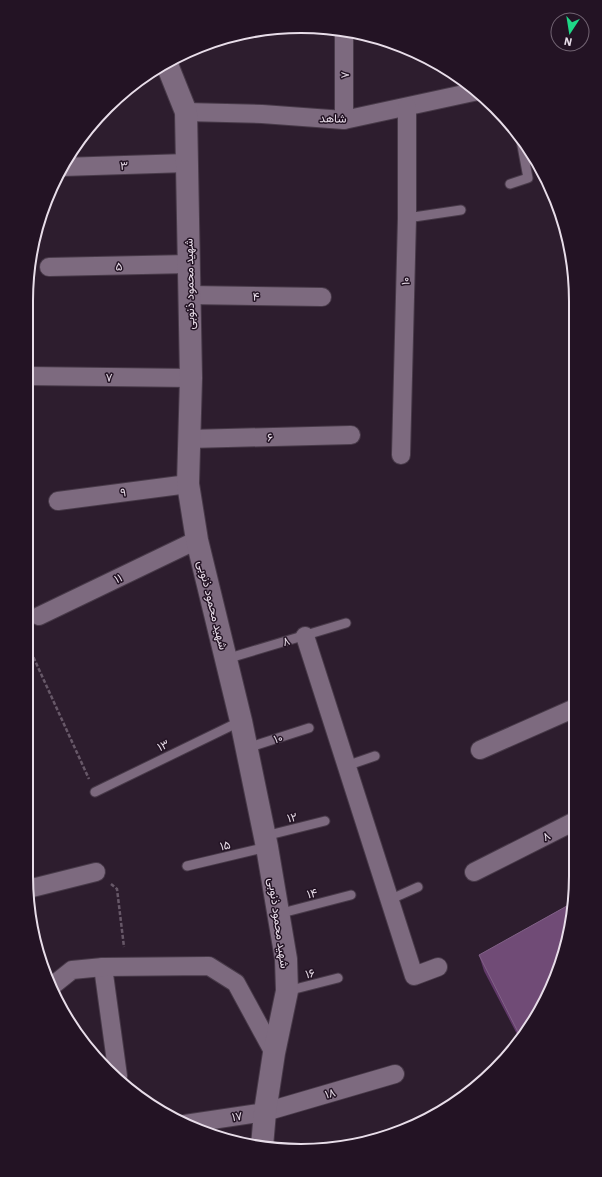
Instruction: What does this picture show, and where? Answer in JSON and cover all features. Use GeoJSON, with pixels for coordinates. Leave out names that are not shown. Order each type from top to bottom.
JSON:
{"type":"FeatureCollection","features":[{"type":"Feature","properties":{"kind":"street","name":"۷"},"geometry":{"type":"LineString","coordinates":[[344,36],[344,120]]}},
{"type":"Feature","properties":{"kind":"street","name":"شهید محمود ذنوبی"},"geometry":{"type":"LineString","coordinates":[[168,68],[186,112],[191,378],[188,484],[197,540],[242,721],[266,841],[286,959],[287,991],[274,1053],[265,1112],[262,1141]]}},
{"type":"Feature","properties":{"kind":"street","name":"شاهد"},"geometry":{"type":"LineString","coordinates":[[186,112],[262,114],[344,120],[470,93]]}},
{"type":"Feature","properties":{"kind":"street","name":"۱۰"},"geometry":{"type":"LineString","coordinates":[[401,455],[407,218],[407,107]]}},
{"type":"Feature","properties":{"kind":"street","name":"۳"},"geometry":{"type":"LineString","coordinates":[[69,167],[187,163]]}},
{"type":"Feature","properties":{"kind":"street","name":"۵"},"geometry":{"type":"LineString","coordinates":[[49,267],[189,264]]}},
{"type":"Feature","properties":{"kind":"street","name":"۴"},"geometry":{"type":"LineString","coordinates":[[189,295],[322,297]]}},
{"type":"Feature","properties":{"kind":"street","name":"۷"},"geometry":{"type":"LineString","coordinates":[[33,376],[191,378]]}},
{"type":"Feature","properties":{"kind":"street","name":"۶"},"geometry":{"type":"LineString","coordinates":[[189,439],[351,435]]}},
{"type":"Feature","properties":{"kind":"street","name":"۹"},"geometry":{"type":"LineString","coordinates":[[58,501],[188,484]]}},
{"type":"Feature","properties":{"kind":"street","name":"۱۱"},"geometry":{"type":"LineString","coordinates":[[39,616],[197,540]]}},
{"type":"Feature","properties":{"kind":"street"},"geometry":{"type":"LineString","coordinates":[[305,636],[414,976],[438,967]]}},
{"type":"Feature","properties":{"kind":"street"},"geometry":{"type":"LineString","coordinates":[[480,750],[569,711]]}},
{"type":"Feature","properties":{"kind":"street","name":"۸"},"geometry":{"type":"LineString","coordinates":[[474,872],[569,824]]}},
{"type":"Feature","properties":{"kind":"street"},"geometry":{"type":"LineString","coordinates":[[34,888],[96,872]]}},
{"type":"Feature","properties":{"kind":"street"},"geometry":{"type":"LineString","coordinates":[[55,983],[72,970],[103,967],[208,966],[236,983],[274,1053]]}},
{"type":"Feature","properties":{"kind":"street"},"geometry":{"type":"LineString","coordinates":[[103,967],[117,1071]]}},
{"type":"Feature","properties":{"kind":"street","name":"۱۸"},"geometry":{"type":"LineString","coordinates":[[265,1112],[395,1074]]}},
{"type":"Feature","properties":{"kind":"street","name":"۱۷"},"geometry":{"type":"LineString","coordinates":[[195,1122],[265,1112]]}},
{"type":"Feature","properties":{"kind":"lane"},"geometry":{"type":"LineString","coordinates":[[510,184],[528,178],[523,150]]}},
{"type":"Feature","properties":{"kind":"lane"},"geometry":{"type":"LineString","coordinates":[[407,218],[461,210]]}},
{"type":"Feature","properties":{"kind":"lane","name":"۸"},"geometry":{"type":"LineString","coordinates":[[226,659],[346,623]]}},
{"type":"Feature","properties":{"kind":"lane","name":"۱۳"},"geometry":{"type":"LineString","coordinates":[[95,792],[242,721]]}},
{"type":"Feature","properties":{"kind":"lane","name":"۱۰"},"geometry":{"type":"LineString","coordinates":[[247,748],[309,728]]}},
{"type":"Feature","properties":{"kind":"lane"},"geometry":{"type":"LineString","coordinates":[[346,766],[375,756]]}},
{"type":"Feature","properties":{"kind":"lane","name":"۱۲"},"geometry":{"type":"LineString","coordinates":[[266,841],[325,821]]}},
{"type":"Feature","properties":{"kind":"lane","name":"۱۵"},"geometry":{"type":"LineString","coordinates":[[188,866],[266,841]]}},
{"type":"Feature","properties":{"kind":"lane"},"geometry":{"type":"LineString","coordinates":[[389,900],[418,887]]}},
{"type":"Feature","properties":{"kind":"lane","name":"۱۴"},"geometry":{"type":"LineString","coordinates":[[278,914],[351,895]]}},
{"type":"Feature","properties":{"kind":"lane","name":"۱۶"},"geometry":{"type":"LineString","coordinates":[[287,991],[338,978]]}},
{"type":"Feature","properties":{"kind":"path"},"geometry":{"type":"LineString","coordinates":[[33,656],[95,792]]}},
{"type":"Feature","properties":{"kind":"path"},"geometry":{"type":"LineString","coordinates":[[96,872],[118,889],[127,967]]}},
{"type":"Feature","properties":{"kind":"building"},"geometry":{"type":"Polygon","coordinates":[[[567,906],[560,945],[549,979],[533,1010],[518,1033],[479,955],[567,906]]]}}]}
